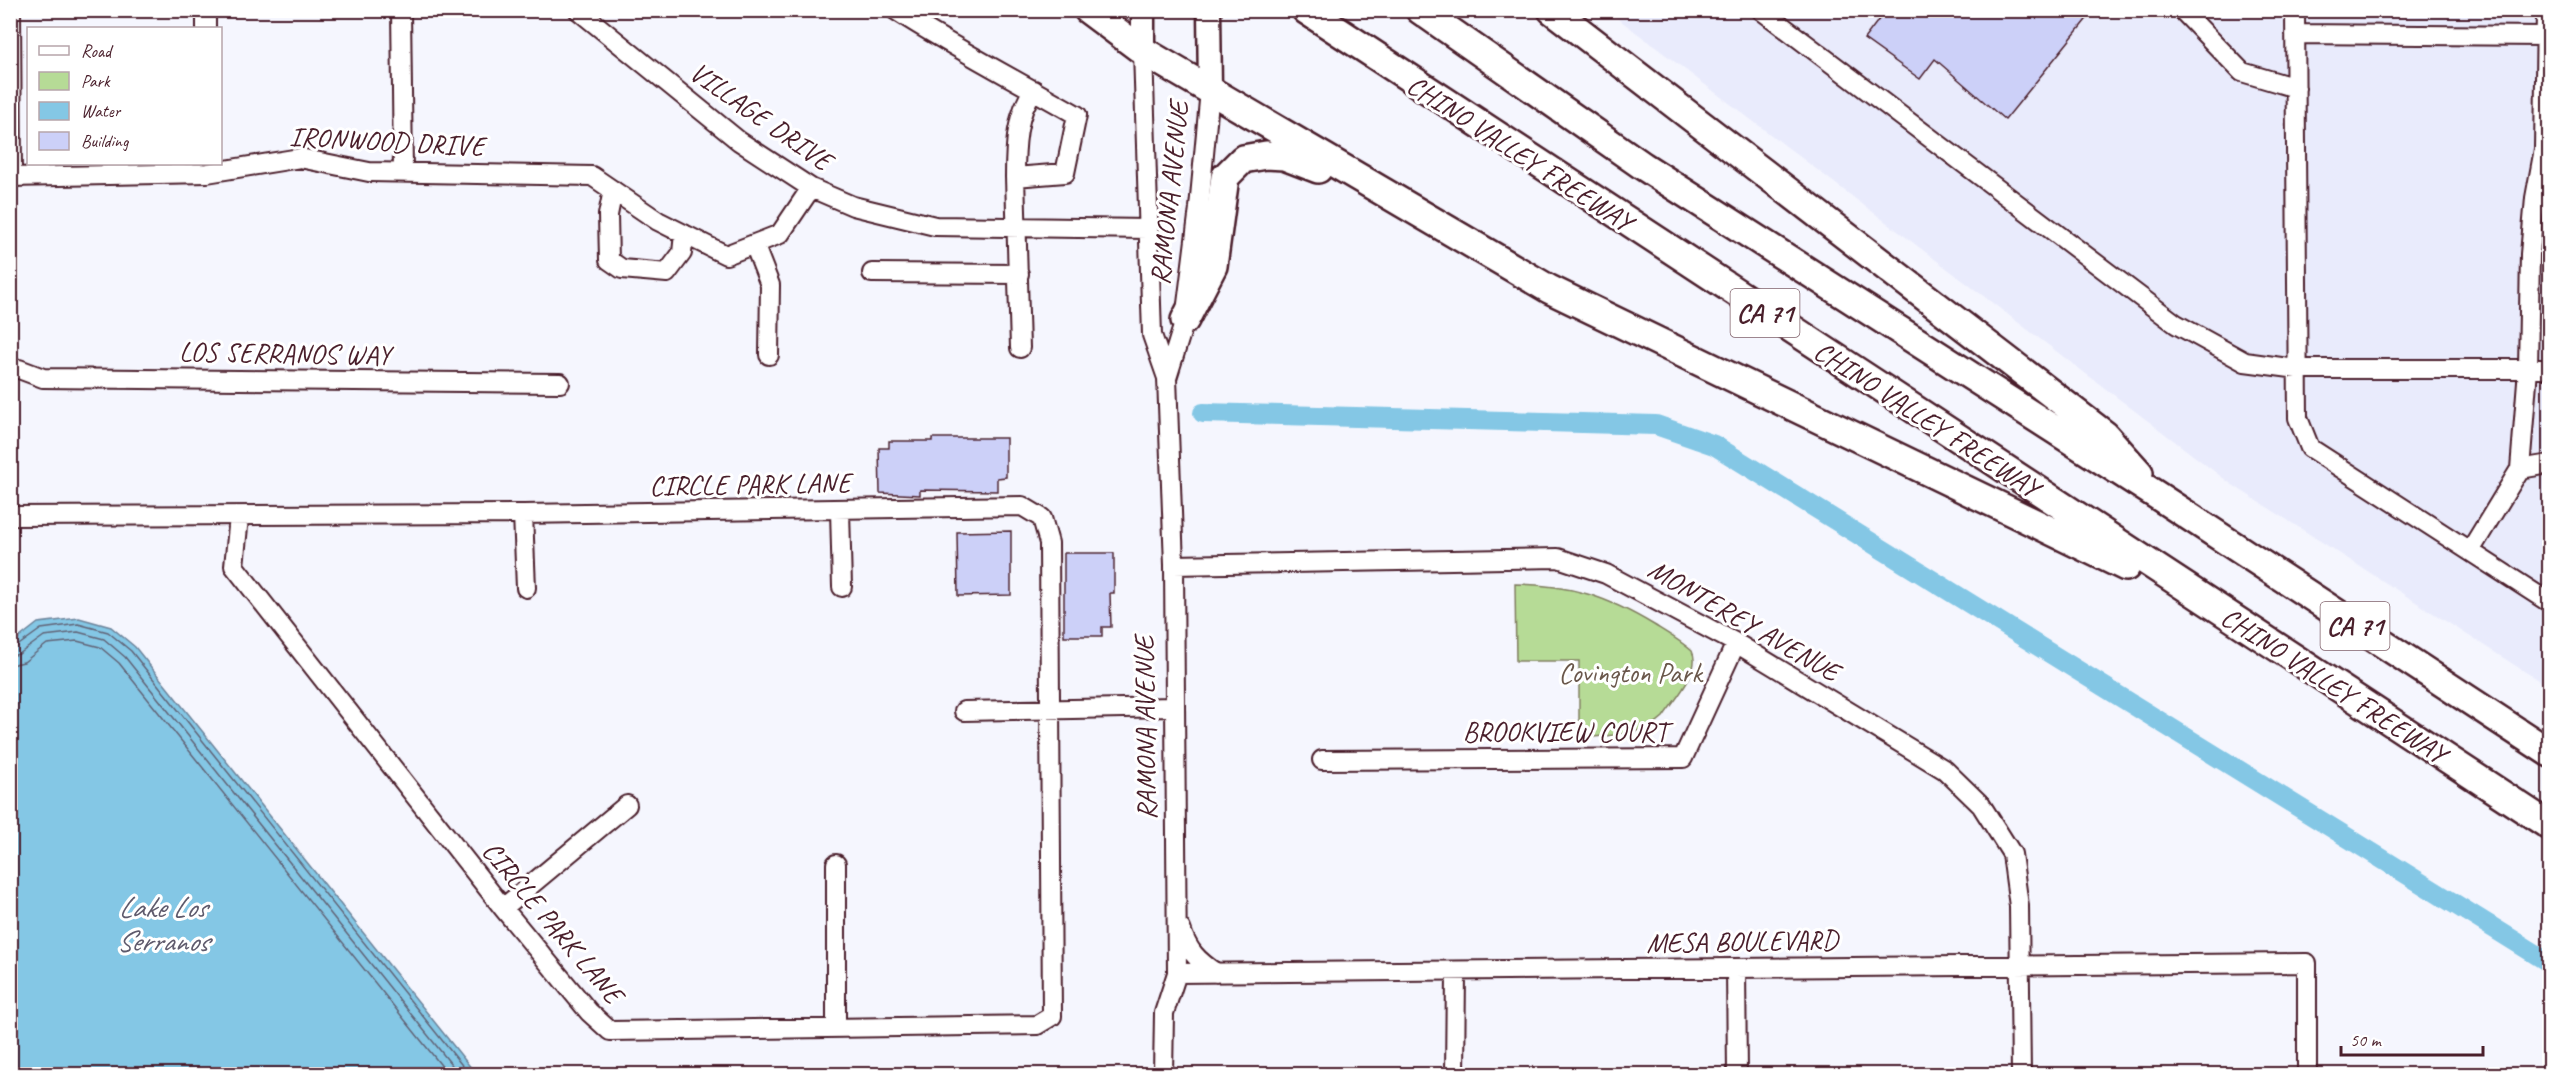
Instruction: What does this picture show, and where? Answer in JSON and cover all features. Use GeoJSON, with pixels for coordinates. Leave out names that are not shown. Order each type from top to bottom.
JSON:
{"type":"FeatureCollection","features":[{"type":"Feature","properties":{"kind":"highway"},"geometry":{"type":"LineString","coordinates":[[1088,10],[1143,51],[1549,289],[2225,614]]}},
{"type":"Feature","properties":{"kind":"highway","name":"CHINO VALLEY FREEWAY"},"geometry":{"type":"LineString","coordinates":[[1306,10],[2550,826]]}},
{"type":"Feature","properties":{"kind":"highway","name":"CHINO VALLEY FREEWAY"},"geometry":{"type":"LineString","coordinates":[[1420,10],[1643,166],[2161,498],[2550,753]]}},
{"type":"Feature","properties":{"kind":"highway"},"geometry":{"type":"LineString","coordinates":[[1552,10],[2105,435],[2161,498]]}},
{"type":"Feature","properties":{"kind":"highway"},"geometry":{"type":"LineString","coordinates":[[1185,320],[1213,267],[1226,177],[1242,159],[1266,155],[1284,156],[1397,200]]}},
{"type":"Feature","properties":{"kind":"main road","name":"RAMONA AVENUE"},"geometry":{"type":"LineString","coordinates":[[1143,10],[1143,51]]}},
{"type":"Feature","properties":{"kind":"main road","name":"RAMONA AVENUE"},"geometry":{"type":"LineString","coordinates":[[1209,10],[1210,90]]}},
{"type":"Feature","properties":{"kind":"street"},"geometry":{"type":"LineString","coordinates":[[11,10],[11,177]]}},
{"type":"Feature","properties":{"kind":"street"},"geometry":{"type":"LineString","coordinates":[[206,10],[206,27]]}},
{"type":"Feature","properties":{"kind":"street"},"geometry":{"type":"LineString","coordinates":[[401,10],[403,171]]}},
{"type":"Feature","properties":{"kind":"street"},"geometry":{"type":"LineString","coordinates":[[895,10],[962,53],[1077,115],[1065,173],[1015,177]]}},
{"type":"Feature","properties":{"kind":"street"},"geometry":{"type":"LineString","coordinates":[[1761,10],[2176,324],[2245,362],[2297,369],[2550,369]]}},
{"type":"Feature","properties":{"kind":"street"},"geometry":{"type":"LineString","coordinates":[[2182,10],[2242,72],[2296,88]]}},
{"type":"Feature","properties":{"kind":"street"},"geometry":{"type":"LineString","coordinates":[[2295,10],[2298,418],[2310,448],[2550,603]]}},
{"type":"Feature","properties":{"kind":"street"},"geometry":{"type":"LineString","coordinates":[[2470,551],[2520,469],[2529,369],[2530,254],[2535,198],[2544,149],[2546,10]]}},
{"type":"Feature","properties":{"kind":"street","name":"VILLAGE DRIVE"},"geometry":{"type":"LineString","coordinates":[[584,12],[739,141],[811,188],[853,206],[935,226],[1017,229],[1148,229]]}},
{"type":"Feature","properties":{"kind":"street"},"geometry":{"type":"LineString","coordinates":[[2295,34],[2546,36]]}},
{"type":"Feature","properties":{"kind":"street","name":"RAMONA AVENUE"},"geometry":{"type":"LineString","coordinates":[[1143,51],[1152,334],[1167,378],[1173,565],[1178,973],[1164,1013],[1163,1074]]}},
{"type":"Feature","properties":{"kind":"street"},"geometry":{"type":"LineString","coordinates":[[1020,348],[1015,152],[1025,102],[1034,90]]}},
{"type":"Feature","properties":{"kind":"street","name":"RAMONA AVENUE"},"geometry":{"type":"LineString","coordinates":[[1167,378],[1185,320],[1200,208],[1210,90]]}},
{"type":"Feature","properties":{"kind":"street","name":"IRONWOOD DRIVE"},"geometry":{"type":"LineString","coordinates":[[11,177],[207,168],[300,158],[369,172],[592,176],[658,221],[726,255],[780,234],[811,188]]}},
{"type":"Feature","properties":{"kind":"street"},"geometry":{"type":"LineString","coordinates":[[613,190],[608,215],[609,260],[622,269],[667,273],[682,253],[684,234]]}},
{"type":"Feature","properties":{"kind":"street"},"geometry":{"type":"LineString","coordinates":[[754,244],[770,285],[770,355]]}},
{"type":"Feature","properties":{"kind":"street"},"geometry":{"type":"LineString","coordinates":[[872,273],[1019,274]]}},
{"type":"Feature","properties":{"kind":"street","name":"LOS SERRANOS WAY"},"geometry":{"type":"LineString","coordinates":[[10,369],[19,369],[43,378],[560,383]]}},
{"type":"Feature","properties":{"kind":"street"},"geometry":{"type":"LineString","coordinates":[[2520,469],[2550,464]]}},
{"type":"Feature","properties":{"kind":"street","name":"CIRCLE PARK LANE"},"geometry":{"type":"LineString","coordinates":[[10,516],[239,517],[1022,506],[1042,518],[1049,543],[1052,1016],[1036,1025],[610,1031],[590,1012],[503,908],[234,566],[239,517]]}},
{"type":"Feature","properties":{"kind":"street"},"geometry":{"type":"LineString","coordinates":[[840,510],[842,587]]}},
{"type":"Feature","properties":{"kind":"street"},"geometry":{"type":"LineString","coordinates":[[523,514],[526,588]]}},
{"type":"Feature","properties":{"kind":"street","name":"MONTEREY AVENUE"},"geometry":{"type":"LineString","coordinates":[[1173,565],[1558,558],[1606,574],[1736,643],[1945,770],[1981,805],[2012,854],[2019,906],[2022,966],[2021,1074]]}},
{"type":"Feature","properties":{"kind":"street","name":"BROOKVIEW COURT"},"geometry":{"type":"LineString","coordinates":[[1322,760],[1683,758],[1736,643]]}},
{"type":"Feature","properties":{"kind":"street"},"geometry":{"type":"LineString","coordinates":[[964,711],[1174,707]]}},
{"type":"Feature","properties":{"kind":"street"},"geometry":{"type":"LineString","coordinates":[[503,908],[627,805]]}},
{"type":"Feature","properties":{"kind":"street"},"geometry":{"type":"LineString","coordinates":[[836,864],[836,1027]]}},
{"type":"Feature","properties":{"kind":"street"},"geometry":{"type":"LineString","coordinates":[[1177,902],[1186,945],[1194,957],[1216,973]]}},
{"type":"Feature","properties":{"kind":"street","name":"MESA BOULEVARD"},"geometry":{"type":"LineString","coordinates":[[1178,973],[1456,974],[1736,968],[2307,963],[2307,1074]]}},
{"type":"Feature","properties":{"kind":"street"},"geometry":{"type":"LineString","coordinates":[[1736,968],[1737,1074]]}},
{"type":"Feature","properties":{"kind":"street"},"geometry":{"type":"LineString","coordinates":[[1455,1074],[1456,974]]}},
{"type":"Feature","properties":{"kind":"shaded area"},"geometry":{"type":"Polygon","coordinates":[[[1608,11],[2549,11],[2549,687],[2231,484],[1608,11]]]}},
{"type":"Feature","properties":{"kind":"green space","name":"Covington Park"},"geometry":{"type":"Polygon","coordinates":[[[1515,584],[1571,590],[1620,606],[1679,640],[1692,651],[1694,659],[1690,676],[1663,717],[1646,728],[1635,731],[1579,738],[1579,661],[1516,661],[1515,584]]]}},
{"type":"Feature","properties":{"kind":"water","name":"Lake Los Serranos"},"geometry":{"type":"Polygon","coordinates":[[[79,618],[111,627],[135,647],[476,1074],[11,1074],[11,644],[38,623],[79,618]]]}},
{"type":"Feature","properties":{"kind":"building"},"geometry":{"type":"Polygon","coordinates":[[[1886,10],[2094,10],[2005,120],[1935,59],[1920,79],[1864,39],[1886,10]]]}},
{"type":"Feature","properties":{"kind":"building"},"geometry":{"type":"Polygon","coordinates":[[[932,438],[1006,438],[1006,477],[997,478],[997,491],[920,490],[920,495],[880,493],[879,448],[889,448],[889,441],[932,441],[932,438]]]}},
{"type":"Feature","properties":{"kind":"building"},"geometry":{"type":"Polygon","coordinates":[[[1011,531],[1011,595],[958,596],[957,532],[1011,531]]]}},
{"type":"Feature","properties":{"kind":"building"},"geometry":{"type":"Polygon","coordinates":[[[1064,553],[1114,553],[1114,593],[1110,593],[1111,627],[1102,627],[1102,636],[1064,636],[1064,553]]]}},
{"type":"Feature","properties":{"kind":"waterway"},"geometry":{"type":"LineString","coordinates":[[1203,413],[1656,425],[1714,445],[2550,963]]}}]}
